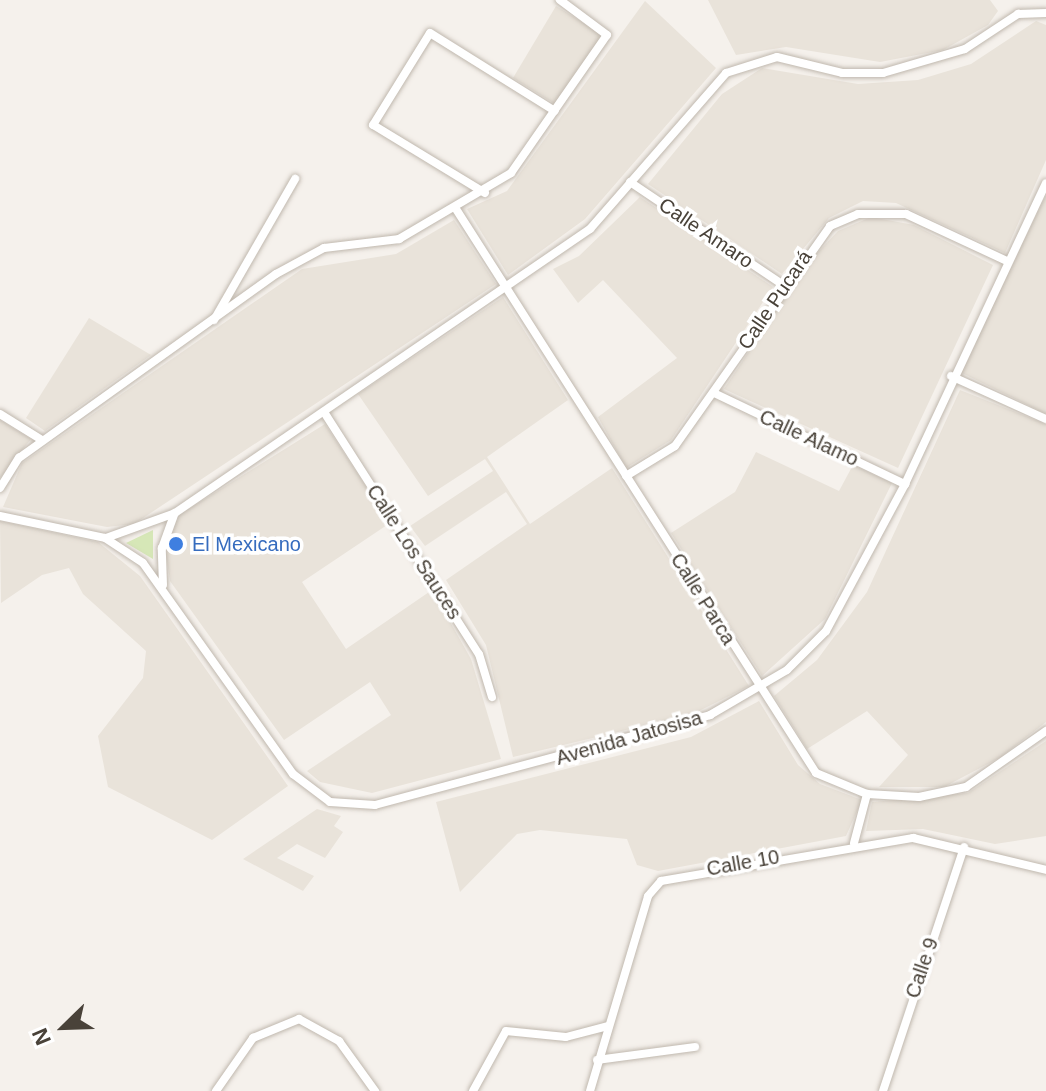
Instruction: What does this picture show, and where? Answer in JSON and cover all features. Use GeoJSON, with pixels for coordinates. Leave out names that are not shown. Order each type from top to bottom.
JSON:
{"type":"FeatureCollection","features":[{"type":"Feature","properties":{"kind":"street"},"geometry":{"type":"LineString","coordinates":[[0,488],[12,465],[42,440],[324,248],[387,243],[485,193],[511,173],[607,35],[560,0]]}},
{"type":"Feature","properties":{"kind":"street"},"geometry":{"type":"LineString","coordinates":[[105,538],[175,513],[590,229],[719,80],[759,59],[883,73],[965,49],[1018,14],[1046,13]]}},
{"type":"Feature","properties":{"kind":"street"},"geometry":{"type":"LineString","coordinates":[[485,193],[373,125],[430,33],[555,111]]}},
{"type":"Feature","properties":{"kind":"street"},"geometry":{"type":"LineString","coordinates":[[214,320],[295,179]]}},
{"type":"Feature","properties":{"kind":"street","name":"Calle Amaro"},"geometry":{"type":"LineString","coordinates":[[630,182],[783,285]]}},
{"type":"Feature","properties":{"kind":"street","name":"Avenida Jatosisa"},"geometry":{"type":"LineString","coordinates":[[0,516],[105,538],[163,586],[293,774],[330,802],[375,805],[609,745],[710,715],[760,689],[826,631],[905,484],[951,376],[1046,183]]}},
{"type":"Feature","properties":{"kind":"street","name":"Calle Parca"},"geometry":{"type":"LineString","coordinates":[[456,209],[816,773],[867,794],[919,797],[966,787],[1046,731]]}},
{"type":"Feature","properties":{"kind":"street","name":"Calle Pucará"},"geometry":{"type":"LineString","coordinates":[[626,476],[675,446],[714,393],[783,285],[830,226],[881,211],[906,214],[1007,261]]}},
{"type":"Feature","properties":{"kind":"street"},"geometry":{"type":"LineString","coordinates":[[951,376],[1046,419]]}},
{"type":"Feature","properties":{"kind":"street","name":"Calle Alamo"},"geometry":{"type":"LineString","coordinates":[[714,393],[905,484]]}},
{"type":"Feature","properties":{"kind":"street","name":"Calle Los Sauces"},"geometry":{"type":"LineString","coordinates":[[324,412],[479,654],[492,697]]}},
{"type":"Feature","properties":{"kind":"street"},"geometry":{"type":"LineString","coordinates":[[0,414],[42,440]]}},
{"type":"Feature","properties":{"kind":"street"},"geometry":{"type":"LineString","coordinates":[[163,586],[162,548],[175,513]]}},
{"type":"Feature","properties":{"kind":"street"},"geometry":{"type":"LineString","coordinates":[[854,843],[867,794]]}},
{"type":"Feature","properties":{"kind":"street","name":"Calle 10"},"geometry":{"type":"LineString","coordinates":[[590,1091],[648,896],[661,881],[854,843],[913,838],[964,847],[1046,870]]}},
{"type":"Feature","properties":{"kind":"street","name":"Calle 9"},"geometry":{"type":"LineString","coordinates":[[883,1091],[964,847]]}},
{"type":"Feature","properties":{"kind":"street"},"geometry":{"type":"LineString","coordinates":[[216,1091],[253,1038],[299,1019],[339,1041],[375,1091]]}},
{"type":"Feature","properties":{"kind":"street"},"geometry":{"type":"LineString","coordinates":[[473,1091],[506,1031],[566,1037],[608,1026]]}},
{"type":"Feature","properties":{"kind":"street"},"geometry":{"type":"LineString","coordinates":[[597,1060],[695,1047]]}},
{"type":"Feature","properties":{"kind":"shaded area"},"geometry":{"type":"Polygon","coordinates":[[[708,0],[990,0],[998,11],[988,25],[943,50],[880,62],[786,47],[736,55],[708,0]]]}},
{"type":"Feature","properties":{"kind":"shaded area"},"geometry":{"type":"Polygon","coordinates":[[[645,1],[716,68],[585,219],[508,275],[467,209],[507,191],[645,1]]]}},
{"type":"Feature","properties":{"kind":"shaded area"},"geometry":{"type":"Polygon","coordinates":[[[556,6],[603,35],[555,104],[513,78],[556,6]]]}},
{"type":"Feature","properties":{"kind":"shaded area"},"geometry":{"type":"Polygon","coordinates":[[[1036,21],[1046,25],[1046,160],[1005,253],[896,203],[863,201],[829,218],[782,274],[648,184],[722,94],[762,68],[858,84],[918,80],[971,64],[1036,21]]]}},
{"type":"Feature","properties":{"kind":"shaded area"},"geometry":{"type":"Polygon","coordinates":[[[1046,195],[1046,414],[960,372],[1046,195]]]}},
{"type":"Feature","properties":{"kind":"shaded area"},"geometry":{"type":"Polygon","coordinates":[[[640,197],[773,287],[671,440],[626,468],[598,417],[677,358],[603,280],[578,303],[553,269],[579,256],[640,197]]]}},
{"type":"Feature","properties":{"kind":"shaded area"},"geometry":{"type":"Polygon","coordinates":[[[871,217],[914,225],[993,265],[898,468],[724,389],[807,264],[838,231],[871,217]]]}},
{"type":"Feature","properties":{"kind":"shaded area"},"geometry":{"type":"Polygon","coordinates":[[[454,220],[496,284],[134,524],[107,527],[3,507],[22,463],[302,269],[396,254],[454,220]]]}},
{"type":"Feature","properties":{"kind":"shaded area"},"geometry":{"type":"Polygon","coordinates":[[[503,297],[568,400],[487,457],[530,524],[612,468],[749,686],[693,714],[513,757],[486,645],[446,580],[527,524],[506,492],[425,546],[410,526],[493,471],[485,459],[428,496],[358,394],[503,297]]]}},
{"type":"Feature","properties":{"kind":"shaded area"},"geometry":{"type":"Polygon","coordinates":[[[89,318],[151,355],[45,431],[26,418],[89,318]]]}},
{"type":"Feature","properties":{"kind":"shaded area"},"geometry":{"type":"Polygon","coordinates":[[[960,390],[1046,424],[1046,722],[1001,757],[944,787],[879,787],[908,755],[867,711],[807,749],[774,696],[817,660],[867,592],[960,390]]]}},
{"type":"Feature","properties":{"kind":"shaded area"},"geometry":{"type":"Polygon","coordinates":[[[0,420],[31,439],[0,478],[0,420]]]}},
{"type":"Feature","properties":{"kind":"shaded area"},"geometry":{"type":"Polygon","coordinates":[[[325,424],[390,523],[302,582],[346,649],[432,590],[471,659],[501,759],[372,793],[320,782],[307,771],[391,715],[370,682],[284,740],[170,581],[165,547],[179,515],[325,424]]]}},
{"type":"Feature","properties":{"kind":"shaded area"},"geometry":{"type":"Polygon","coordinates":[[[756,452],[839,491],[853,465],[892,483],[825,619],[762,676],[671,533],[735,492],[756,452]]]}},
{"type":"Feature","properties":{"kind":"shaded area"},"geometry":{"type":"Polygon","coordinates":[[[0,521],[98,542],[140,576],[288,786],[212,840],[108,787],[98,736],[143,678],[146,651],[83,594],[69,568],[42,575],[1,603],[0,521]]]}},
{"type":"Feature","properties":{"kind":"shaded area"},"geometry":{"type":"Polygon","coordinates":[[[759,701],[798,765],[820,784],[862,800],[846,836],[658,871],[637,865],[627,839],[540,830],[517,834],[460,892],[436,802],[691,737],[759,701]]]}},
{"type":"Feature","properties":{"kind":"shaded area"},"geometry":{"type":"Polygon","coordinates":[[[1046,741],[1046,836],[995,844],[923,829],[866,831],[872,802],[968,793],[1046,741]]]}},
{"type":"Feature","properties":{"kind":"shaded area"},"geometry":{"type":"Polygon","coordinates":[[[317,809],[341,816],[334,826],[343,832],[325,858],[297,844],[277,858],[314,876],[303,891],[243,859],[317,809]]]}},
{"type":"Feature","properties":{"kind":"green space"},"geometry":{"type":"Polygon","coordinates":[[[153,530],[153,559],[126,543],[153,530]]]}},
{"type":"Feature","properties":{"kind":"place","name":"El Mexicano"},"geometry":{"type":"Point","coordinates":[176,544]}}]}
